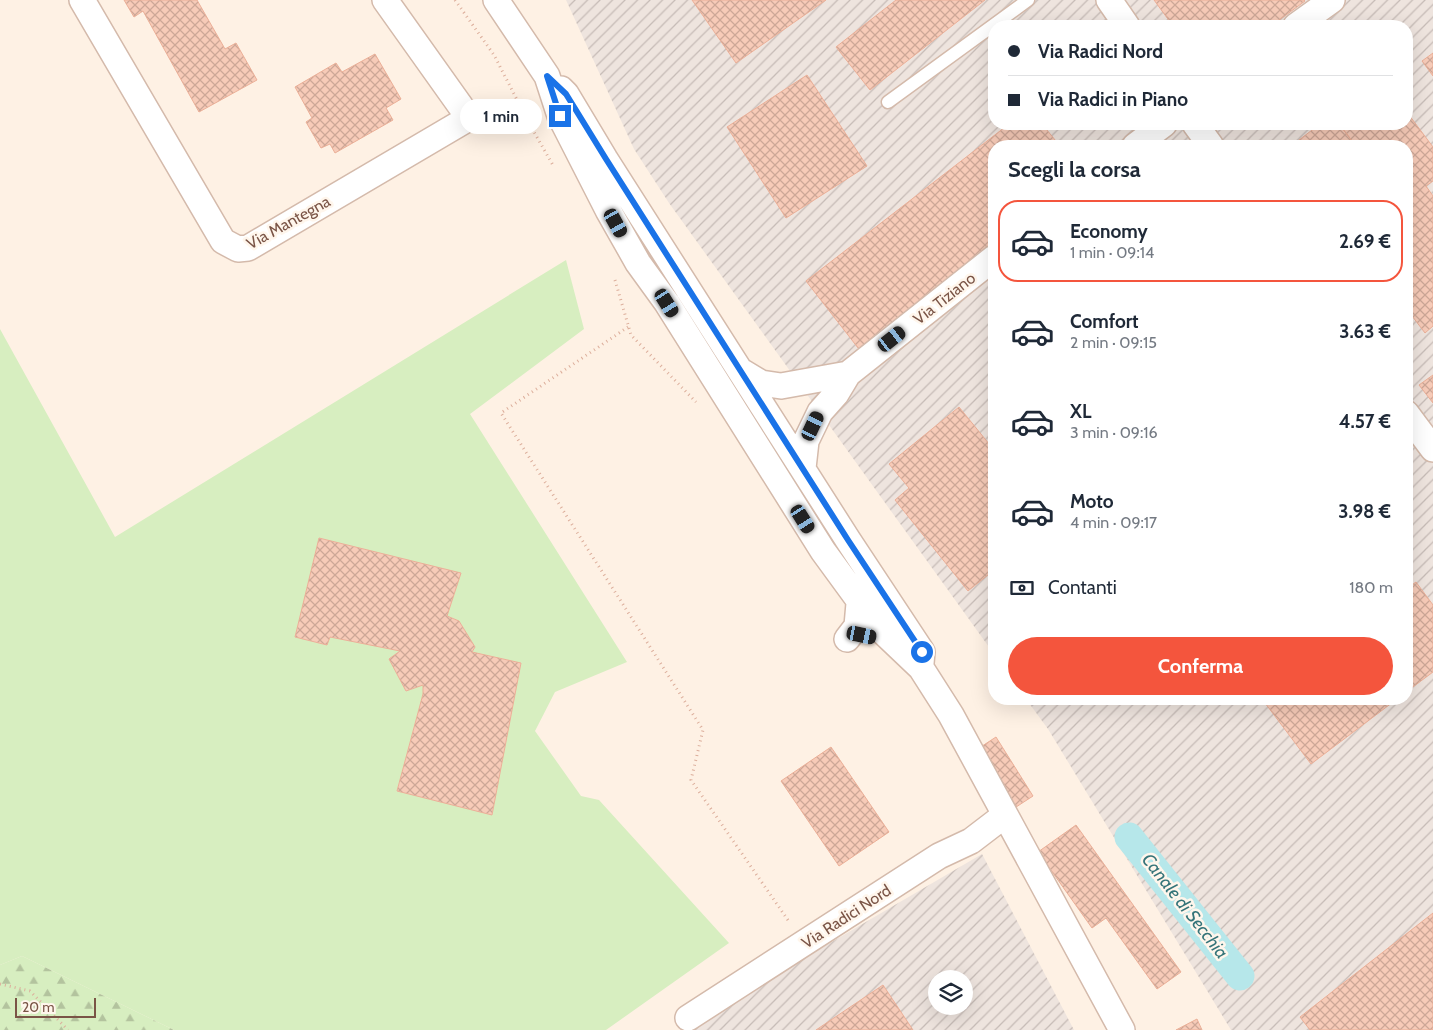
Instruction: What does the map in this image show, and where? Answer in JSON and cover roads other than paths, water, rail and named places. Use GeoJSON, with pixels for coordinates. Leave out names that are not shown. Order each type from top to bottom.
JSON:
{"type":"FeatureCollection","features":[{"type":"Feature","properties":{"kind":"street","name":"Via Mantegna"},"geometry":{"type":"LineString","coordinates":[[82,0],[223,241],[238,249],[248,248],[469,118],[385,0]]}},
{"type":"Feature","properties":{"kind":"street"},"geometry":{"type":"LineString","coordinates":[[496,0],[547,76],[566,94],[922,652],[921,668]]}},
{"type":"Feature","properties":{"kind":"street"},"geometry":{"type":"LineString","coordinates":[[1109,0],[1123,20]]}},
{"type":"Feature","properties":{"kind":"street"},"geometry":{"type":"LineString","coordinates":[[1304,20],[1332,0]]}},
{"type":"Feature","properties":{"kind":"street"},"geometry":{"type":"LineString","coordinates":[[547,76],[560,116],[608,210],[638,263],[667,303],[823,551],[880,628],[921,668],[950,715],[1122,1030]]}},
{"type":"Feature","properties":{"kind":"street"},"geometry":{"type":"LineString","coordinates":[[1143,140],[1156,130]]}},
{"type":"Feature","properties":{"kind":"street","name":"Via Tiziano"},"geometry":{"type":"LineString","coordinates":[[848,374],[988,263]]}},
{"type":"Feature","properties":{"kind":"street"},"geometry":{"type":"LineString","coordinates":[[741,371],[761,383],[781,386],[848,374]]}},
{"type":"Feature","properties":{"kind":"street"},"geometry":{"type":"LineString","coordinates":[[803,468],[806,441],[820,412],[836,394],[848,374]]}},
{"type":"Feature","properties":{"kind":"street"},"geometry":{"type":"LineString","coordinates":[[1413,422],[1433,449]]}},
{"type":"Feature","properties":{"kind":"street"},"geometry":{"type":"LineString","coordinates":[[860,557],[860,601],[857,626],[847,639],[862,635],[894,642]]}},
{"type":"Feature","properties":{"kind":"street","name":"Via Radici Nord"},"geometry":{"type":"LineString","coordinates":[[688,1018],[939,856],[971,841],[1005,815]]}},
{"type":"Feature","properties":{"kind":"lane"},"geometry":{"type":"LineString","coordinates":[[1001,20],[1028,0]]}},
{"type":"Feature","properties":{"kind":"lane"},"geometry":{"type":"LineString","coordinates":[[888,102],[988,29]]}},
{"type":"Feature","properties":{"kind":"waterway","name":"Canale di Secchia"},"geometry":{"type":"LineString","coordinates":[[1129,837],[1240,976]]}}]}
